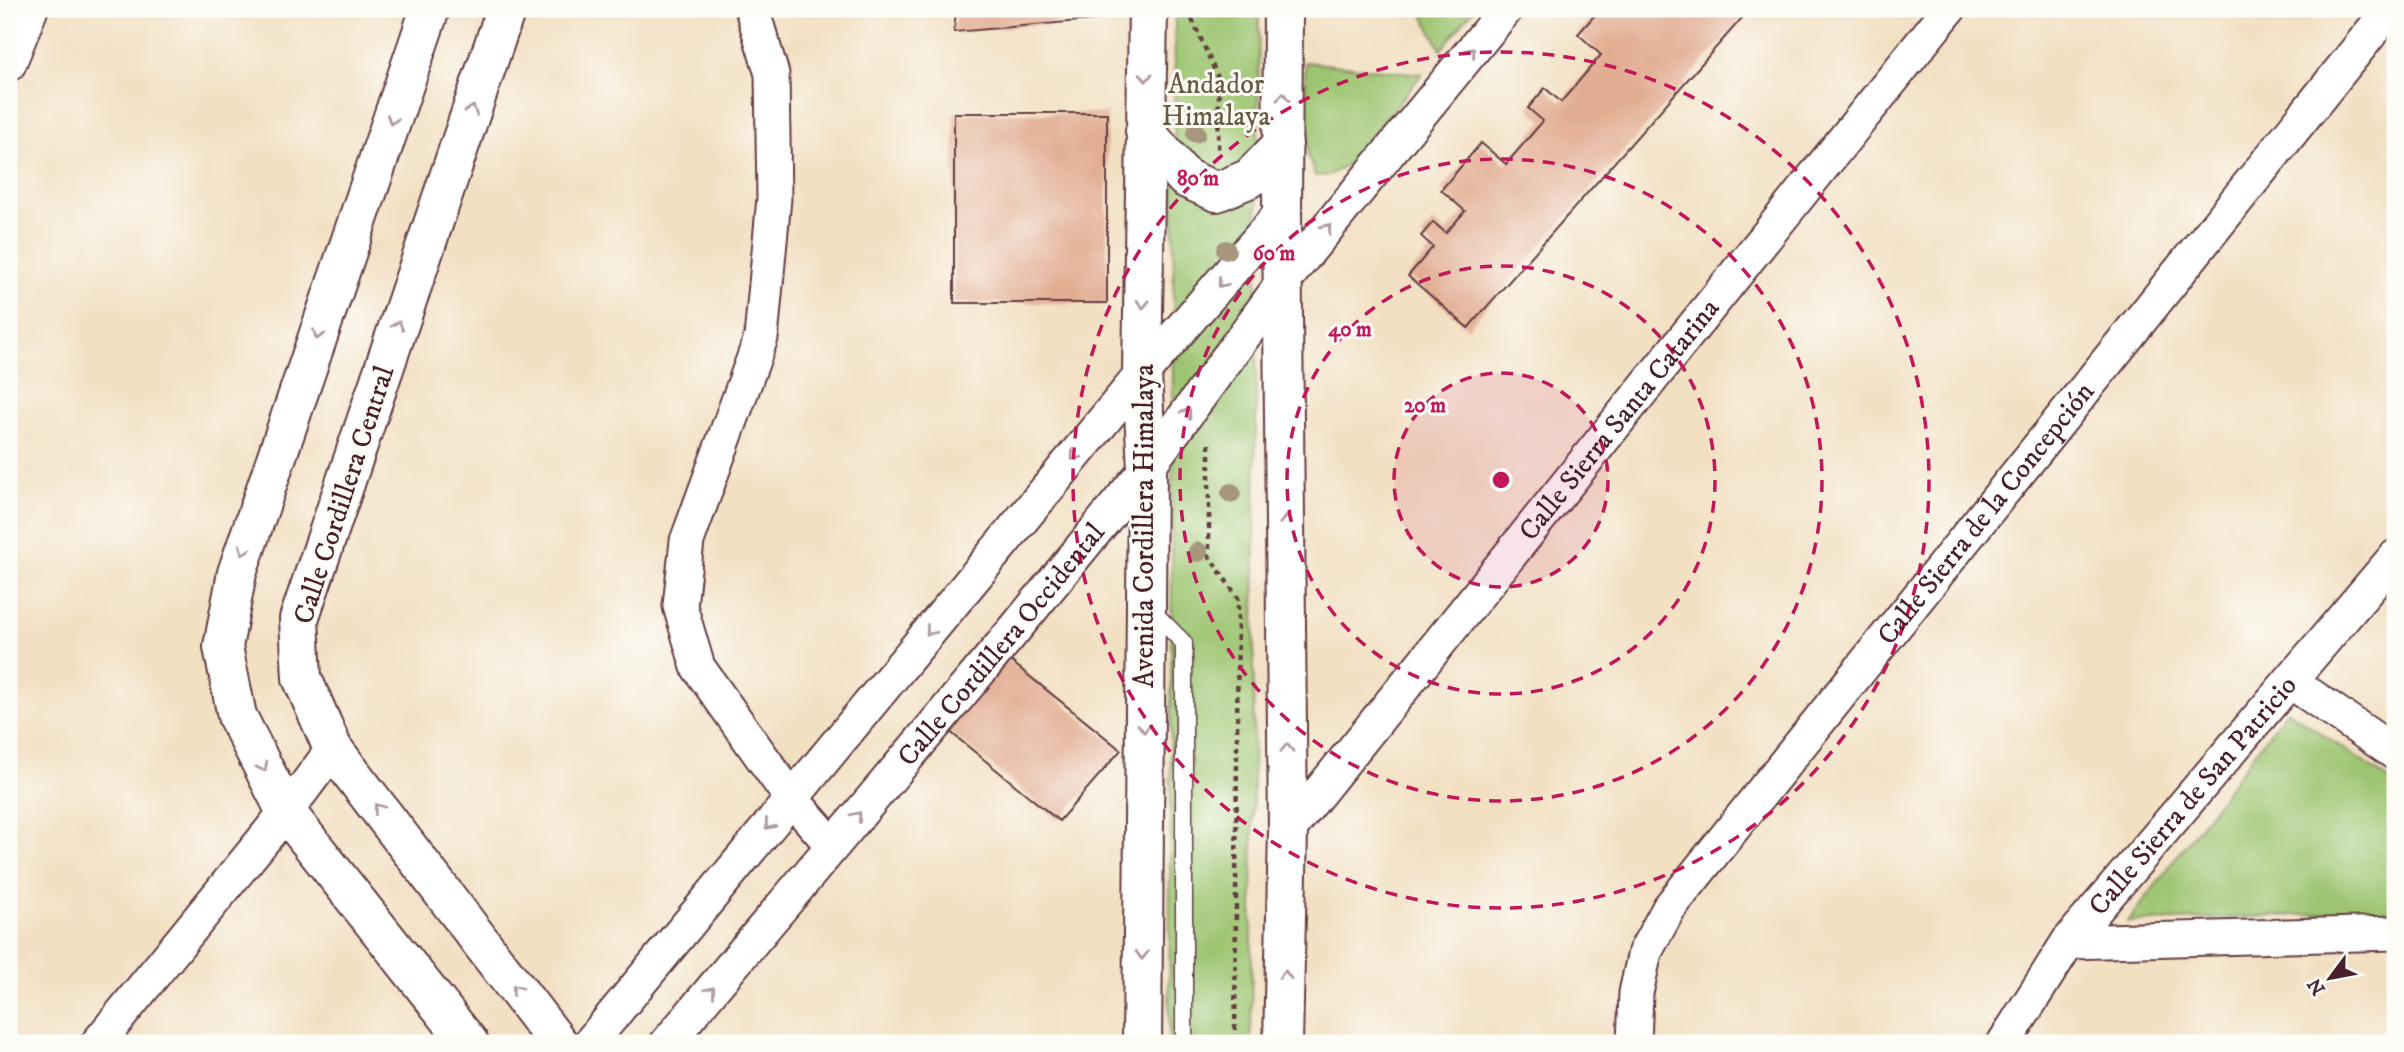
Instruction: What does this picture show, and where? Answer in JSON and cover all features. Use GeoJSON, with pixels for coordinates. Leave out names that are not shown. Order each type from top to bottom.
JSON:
{"type":"FeatureCollection","features":[{"type":"Feature","properties":{"kind":"street"},"geometry":{"type":"LineString","coordinates":[[9,64],[32,9]]}},
{"type":"Feature","properties":{"kind":"street"},"geometry":{"type":"LineString","coordinates":[[430,9],[237,573],[223,647],[237,716],[286,812],[469,1043]]}},
{"type":"Feature","properties":{"kind":"street","name":"Calle Cordillera Central"},"geometry":{"type":"LineString","coordinates":[[506,9],[299,619],[302,678],[333,750],[558,1043]]}},
{"type":"Feature","properties":{"kind":"street"},"geometry":{"type":"LineString","coordinates":[[752,9],[772,74],[774,198],[761,338],[687,541],[680,606],[698,667],[791,798],[832,845]]}},
{"type":"Feature","properties":{"kind":"street","name":"Avenida Cordillera Himalaya"},"geometry":{"type":"LineString","coordinates":[[1142,1043],[1147,468],[1142,374],[1148,9]]}},
{"type":"Feature","properties":{"kind":"street"},"geometry":{"type":"LineString","coordinates":[[1283,9],[1282,212],[1288,831],[1283,1043]]}},
{"type":"Feature","properties":{"kind":"street","name":"Calle Cordillera Occidental"},"geometry":{"type":"LineString","coordinates":[[667,1043],[1147,468],[1284,281],[1506,9]]}},
{"type":"Feature","properties":{"kind":"street","name":"Calle Sierra Santa Catarina"},"geometry":{"type":"LineString","coordinates":[[1288,831],[1949,9]]}},
{"type":"Feature","properties":{"kind":"street","name":"Calle Sierra de la Concepción"},"geometry":{"type":"LineString","coordinates":[[1634,1043],[1636,993],[1645,952],[1669,908],[2390,9]]}},
{"type":"Feature","properties":{"kind":"street"},"geometry":{"type":"LineString","coordinates":[[1145,131],[1185,178],[1217,192],[1250,177],[1283,144]]}},
{"type":"Feature","properties":{"kind":"street"},"geometry":{"type":"LineString","coordinates":[[590,1043],[1142,374],[1282,212]]}},
{"type":"Feature","properties":{"kind":"street","name":"Calle Sierra de San Patricio"},"geometry":{"type":"LineString","coordinates":[[2004,1043],[2068,942],[2395,557]]}},
{"type":"Feature","properties":{"kind":"street"},"geometry":{"type":"LineString","coordinates":[[2291,681],[2395,753]]}},
{"type":"Feature","properties":{"kind":"street"},"geometry":{"type":"LineString","coordinates":[[98,1043],[286,812],[333,750]]}},
{"type":"Feature","properties":{"kind":"street"},"geometry":{"type":"LineString","coordinates":[[2068,942],[2395,933]]}},
{"type":"Feature","properties":{"kind":"lane"},"geometry":{"type":"LineString","coordinates":[[1146,605],[1184,643],[1184,1043]]}},
{"type":"Feature","properties":{"kind":"path"},"geometry":{"type":"LineString","coordinates":[[1188,9],[1219,80],[1217,192]]}},
{"type":"Feature","properties":{"kind":"path"},"geometry":{"type":"LineString","coordinates":[[1209,382],[1209,556],[1238,598],[1235,1043]]}},
{"type":"Feature","properties":{"kind":"green space","name":"Andador Himalaya"},"geometry":{"type":"Polygon","coordinates":[[[1175,9],[1259,9],[1251,1043],[1169,1043],[1175,9]]]}},
{"type":"Feature","properties":{"kind":"green space"},"geometry":{"type":"Polygon","coordinates":[[[1420,9],[1474,9],[1441,50],[1420,9]]]}},
{"type":"Feature","properties":{"kind":"green space"},"geometry":{"type":"Polygon","coordinates":[[[1305,62],[1422,74],[1350,163],[1329,175],[1315,176],[1308,156],[1305,62]]]}},
{"type":"Feature","properties":{"kind":"green space"},"geometry":{"type":"Polygon","coordinates":[[[2287,710],[2395,784],[2395,911],[2128,922],[2287,710]]]}},
{"type":"Feature","properties":{"kind":"building"},"geometry":{"type":"Polygon","coordinates":[[[956,9],[1093,9],[1103,19],[954,32],[956,9]]]}},
{"type":"Feature","properties":{"kind":"building"},"geometry":{"type":"Polygon","coordinates":[[[1600,9],[1636,9],[1639,12],[1642,9],[1750,9],[1468,328],[1408,276],[1433,247],[1421,236],[1433,222],[1446,233],[1465,211],[1441,190],[1481,143],[1506,164],[1543,121],[1528,108],[1545,88],[1561,102],[1601,55],[1578,34],[1600,9]]]}},
{"type":"Feature","properties":{"kind":"building"},"geometry":{"type":"Polygon","coordinates":[[[954,113],[1107,113],[1107,303],[954,303],[954,113]]]}},
{"type":"Feature","properties":{"kind":"building"},"geometry":{"type":"Polygon","coordinates":[[[997,650],[1121,750],[1059,821],[937,721],[997,650]]]}}]}
